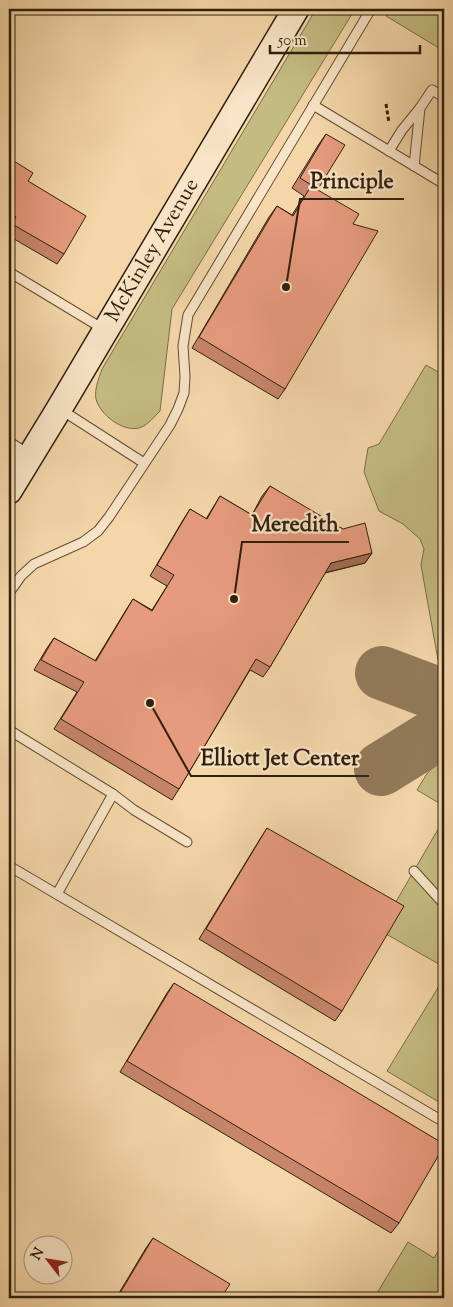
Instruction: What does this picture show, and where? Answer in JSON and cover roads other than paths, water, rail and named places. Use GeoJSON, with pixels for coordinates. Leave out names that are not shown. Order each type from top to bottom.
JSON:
{"type":"FeatureCollection","features":[{"type":"Feature","properties":{"kind":"main road","name":"McKinley Avenue"},"geometry":{"type":"LineString","coordinates":[[9,491],[18,453],[59,409],[296,9]]}},
{"type":"Feature","properties":{"kind":"lane"},"geometry":{"type":"LineString","coordinates":[[9,593],[21,576],[34,564],[83,542],[98,531],[109,518],[170,426],[184,393],[183,346],[188,315],[371,9]]}},
{"type":"Feature","properties":{"kind":"lane"},"geometry":{"type":"LineString","coordinates":[[389,151],[432,90],[444,97]]}},
{"type":"Feature","properties":{"kind":"lane"},"geometry":{"type":"LineString","coordinates":[[313,105],[444,184]]}},
{"type":"Feature","properties":{"kind":"lane"},"geometry":{"type":"LineString","coordinates":[[414,166],[420,108]]}},
{"type":"Feature","properties":{"kind":"lane"},"geometry":{"type":"LineString","coordinates":[[9,272],[106,330]]}},
{"type":"Feature","properties":{"kind":"lane"},"geometry":{"type":"LineString","coordinates":[[59,409],[144,463]]}},
{"type":"Feature","properties":{"kind":"lane"},"geometry":{"type":"LineString","coordinates":[[9,730],[187,842]]}},
{"type":"Feature","properties":{"kind":"lane"},"geometry":{"type":"LineString","coordinates":[[57,894],[113,794]]}},
{"type":"Feature","properties":{"kind":"lane"},"geometry":{"type":"LineString","coordinates":[[9,866],[444,1122]]}},
{"type":"Feature","properties":{"kind":"lane"},"geometry":{"type":"LineString","coordinates":[[414,871],[444,904]]}},
{"type":"Feature","properties":{"kind":"place","name":"Principle"},"geometry":{"type":"Point","coordinates":[286,287]}},
{"type":"Feature","properties":{"kind":"place","name":"Meredith"},"geometry":{"type":"Point","coordinates":[234,599]}},
{"type":"Feature","properties":{"kind":"place","name":"Elliott Jet Center"},"geometry":{"type":"Point","coordinates":[150,703]}}]}
